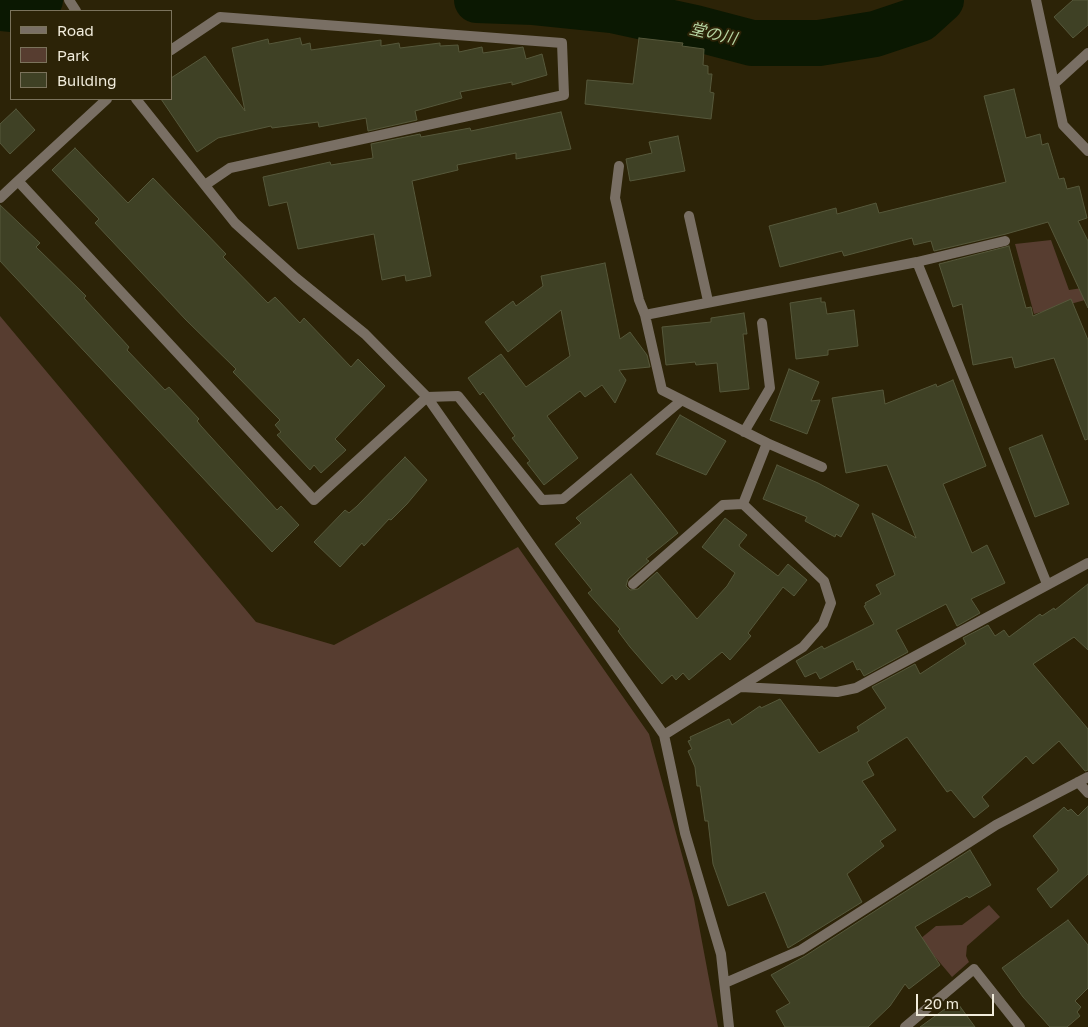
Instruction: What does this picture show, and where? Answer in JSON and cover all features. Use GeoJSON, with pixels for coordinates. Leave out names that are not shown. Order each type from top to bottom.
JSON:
{"type":"FeatureCollection","features":[{"type":"Feature","properties":{"kind":"street"},"geometry":{"type":"LineString","coordinates":[[1036,0],[1062,125],[1088,151]]}},
{"type":"Feature","properties":{"kind":"street"},"geometry":{"type":"LineString","coordinates":[[172,49],[220,17],[562,43],[564,95],[230,168],[205,185]]}},
{"type":"Feature","properties":{"kind":"street"},"geometry":{"type":"LineString","coordinates":[[1054,84],[1088,53]]}},
{"type":"Feature","properties":{"kind":"street"},"geometry":{"type":"LineString","coordinates":[[0,198],[106,100]]}},
{"type":"Feature","properties":{"kind":"street"},"geometry":{"type":"LineString","coordinates":[[137,100],[235,223],[296,278],[365,334],[427,397],[664,735],[685,833],[721,954],[729,1027]]}},
{"type":"Feature","properties":{"kind":"street"},"geometry":{"type":"LineString","coordinates":[[619,166],[615,198],[662,390],[767,443],[822,466]]}},
{"type":"Feature","properties":{"kind":"street"},"geometry":{"type":"LineString","coordinates":[[18,181],[314,500],[427,397],[458,396],[542,500],[563,500],[682,400]]}},
{"type":"Feature","properties":{"kind":"street"},"geometry":{"type":"LineString","coordinates":[[689,216],[708,301]]}},
{"type":"Feature","properties":{"kind":"street"},"geometry":{"type":"LineString","coordinates":[[645,315],[708,301],[917,262],[1005,241]]}},
{"type":"Feature","properties":{"kind":"street"},"geometry":{"type":"LineString","coordinates":[[917,262],[1047,584]]}},
{"type":"Feature","properties":{"kind":"street"},"geometry":{"type":"LineString","coordinates":[[744,432],[770,388],[762,322]]}},
{"type":"Feature","properties":{"kind":"street"},"geometry":{"type":"LineString","coordinates":[[743,504],[767,443]]}},
{"type":"Feature","properties":{"kind":"street"},"geometry":{"type":"LineString","coordinates":[[633,584],[723,505],[743,504],[824,581],[831,603],[823,624],[803,647],[664,735]]}},
{"type":"Feature","properties":{"kind":"street"},"geometry":{"type":"LineString","coordinates":[[741,687],[836,692],[856,688],[1088,563]]}},
{"type":"Feature","properties":{"kind":"street"},"geometry":{"type":"LineString","coordinates":[[724,983],[800,950],[996,825],[1088,777]]}},
{"type":"Feature","properties":{"kind":"street"},"geometry":{"type":"LineString","coordinates":[[1078,782],[1088,793]]}},
{"type":"Feature","properties":{"kind":"street"},"geometry":{"type":"LineString","coordinates":[[905,1027],[974,969],[1020,1027]]}},
{"type":"Feature","properties":{"kind":"green space"},"geometry":{"type":"Polygon","coordinates":[[[1051,240],[1069,290],[1082,288],[1085,300],[1034,314],[1015,244],[1051,240]]]}},
{"type":"Feature","properties":{"kind":"green space"},"geometry":{"type":"Polygon","coordinates":[[[0,316],[256,622],[334,645],[518,547],[649,734],[694,899],[718,1027],[0,1027],[0,316]]]}},
{"type":"Feature","properties":{"kind":"green space"},"geometry":{"type":"Polygon","coordinates":[[[989,905],[1000,917],[967,946],[966,956],[969,962],[952,977],[920,939],[936,926],[962,925],[989,905]]]}},
{"type":"Feature","properties":{"kind":"building"},"geometry":{"type":"Polygon","coordinates":[[[1073,0],[1088,0],[1088,25],[1073,38],[1054,17],[1073,0]]]}},
{"type":"Feature","properties":{"kind":"building"},"geometry":{"type":"Polygon","coordinates":[[[300,38],[302,45],[310,43],[311,50],[381,40],[381,46],[399,43],[400,48],[440,43],[440,46],[458,45],[459,52],[482,47],[483,53],[523,47],[526,59],[542,54],[547,75],[512,85],[512,82],[460,92],[462,98],[415,111],[417,120],[368,131],[366,118],[319,127],[318,122],[272,128],[271,126],[218,138],[197,152],[162,100],[172,100],[172,77],[205,56],[245,111],[232,48],[268,39],[269,44],[300,38]]]}},
{"type":"Feature","properties":{"kind":"building"},"geometry":{"type":"Polygon","coordinates":[[[639,38],[683,43],[682,46],[704,49],[703,65],[708,66],[708,74],[712,74],[710,92],[714,93],[711,119],[585,104],[587,80],[633,84],[639,38]]]}},
{"type":"Feature","properties":{"kind":"building"},"geometry":{"type":"Polygon","coordinates":[[[1014,89],[1026,138],[1040,134],[1042,145],[1048,143],[1059,179],[1064,178],[1067,189],[1079,186],[1087,218],[1078,221],[1088,241],[1088,308],[1048,222],[934,251],[931,241],[914,245],[912,238],[844,256],[842,251],[780,267],[769,226],[836,208],[837,214],[876,203],[879,213],[1006,182],[984,96],[1014,89]]]}},
{"type":"Feature","properties":{"kind":"building"},"geometry":{"type":"Polygon","coordinates":[[[16,109],[35,130],[10,154],[0,143],[0,124],[16,109]]]}},
{"type":"Feature","properties":{"kind":"building"},"geometry":{"type":"Polygon","coordinates":[[[561,112],[571,149],[516,159],[516,153],[457,165],[458,170],[412,181],[431,276],[406,281],[405,275],[382,280],[374,234],[298,249],[287,202],[269,206],[263,177],[330,162],[331,165],[373,158],[371,144],[420,134],[421,137],[470,128],[471,131],[561,112]]]}},
{"type":"Feature","properties":{"kind":"building"},"geometry":{"type":"Polygon","coordinates":[[[678,136],[685,171],[630,181],[626,159],[652,153],[649,142],[678,136]]]}},
{"type":"Feature","properties":{"kind":"building"},"geometry":{"type":"Polygon","coordinates":[[[75,148],[128,203],[153,178],[226,254],[223,257],[268,303],[275,297],[300,323],[304,318],[351,367],[358,359],[385,386],[335,439],[346,450],[321,473],[314,465],[310,470],[277,435],[281,432],[275,425],[280,420],[233,372],[236,369],[186,320],[95,223],[99,219],[52,170],[75,148]]]}},
{"type":"Feature","properties":{"kind":"building"},"geometry":{"type":"Polygon","coordinates":[[[0,205],[40,243],[36,247],[86,296],[84,298],[129,347],[127,350],[165,390],[169,387],[199,419],[197,421],[201,426],[277,510],[281,506],[299,525],[272,552],[0,261],[0,205]]]}},
{"type":"Feature","properties":{"kind":"building"},"geometry":{"type":"Polygon","coordinates":[[[1009,246],[1026,308],[1031,307],[1033,316],[1071,299],[1088,340],[1088,439],[1085,440],[1054,358],[1015,368],[1012,357],[973,365],[962,304],[953,307],[939,264],[1009,246]]]}},
{"type":"Feature","properties":{"kind":"building"},"geometry":{"type":"Polygon","coordinates":[[[605,263],[620,339],[630,332],[647,355],[650,367],[619,370],[626,380],[615,403],[602,385],[585,397],[580,391],[547,416],[578,458],[544,485],[527,463],[530,461],[512,438],[515,436],[483,392],[480,395],[468,378],[501,354],[526,387],[570,356],[561,310],[508,352],[485,322],[513,301],[516,306],[543,286],[541,276],[605,263]]]}},
{"type":"Feature","properties":{"kind":"building"},"geometry":{"type":"Polygon","coordinates":[[[821,298],[821,302],[825,302],[827,314],[854,310],[858,346],[828,350],[828,355],[796,359],[790,303],[821,298]]]}},
{"type":"Feature","properties":{"kind":"building"},"geometry":{"type":"Polygon","coordinates":[[[744,313],[747,334],[743,334],[749,389],[720,392],[717,363],[696,365],[695,362],[666,365],[662,327],[711,322],[711,318],[744,313]]]}},
{"type":"Feature","properties":{"kind":"building"},"geometry":{"type":"Polygon","coordinates":[[[789,369],[819,382],[811,401],[820,400],[807,434],[770,420],[789,369]]]}},
{"type":"Feature","properties":{"kind":"building"},"geometry":{"type":"Polygon","coordinates":[[[953,380],[986,466],[943,484],[972,553],[987,545],[1005,583],[971,599],[980,613],[957,626],[946,604],[896,630],[908,652],[864,676],[860,669],[857,670],[853,661],[820,679],[816,672],[805,677],[796,661],[822,646],[824,649],[874,624],[864,606],[866,605],[865,603],[881,594],[876,585],[895,575],[872,513],[916,538],[887,465],[846,473],[832,398],[883,390],[885,404],[936,384],[937,387],[953,380]]]}},
{"type":"Feature","properties":{"kind":"building"},"geometry":{"type":"Polygon","coordinates":[[[680,415],[726,441],[706,475],[656,454],[680,415]]]}},
{"type":"Feature","properties":{"kind":"building"},"geometry":{"type":"Polygon","coordinates":[[[1042,435],[1069,504],[1035,517],[1009,448],[1042,435]]]}},
{"type":"Feature","properties":{"kind":"building"},"geometry":{"type":"Polygon","coordinates":[[[405,457],[427,480],[391,520],[389,519],[364,546],[362,543],[340,567],[314,542],[345,510],[349,513],[357,506],[405,457]]]}},
{"type":"Feature","properties":{"kind":"building"},"geometry":{"type":"Polygon","coordinates":[[[777,465],[818,483],[859,505],[841,537],[836,534],[835,537],[805,521],[807,517],[763,499],[777,465]]]}},
{"type":"Feature","properties":{"kind":"building"},"geometry":{"type":"Polygon","coordinates":[[[631,474],[678,533],[646,559],[649,561],[628,579],[626,586],[630,590],[638,589],[657,572],[697,619],[727,586],[735,573],[702,547],[725,518],[747,535],[739,545],[740,547],[778,576],[788,564],[807,580],[794,596],[783,587],[748,633],[751,636],[730,660],[722,652],[689,680],[683,673],[676,680],[672,675],[662,684],[630,647],[618,631],[620,629],[588,593],[592,590],[555,544],[581,523],[576,518],[631,474]]]}},
{"type":"Feature","properties":{"kind":"building"},"geometry":{"type":"Polygon","coordinates":[[[1088,584],[1088,650],[1074,637],[1033,664],[1088,729],[1088,770],[1085,771],[1059,741],[1033,764],[1026,756],[982,797],[989,806],[974,818],[951,790],[947,792],[907,737],[867,762],[874,775],[862,781],[896,830],[880,841],[884,846],[847,874],[862,902],[788,948],[765,892],[728,906],[713,864],[708,821],[705,821],[700,786],[697,786],[695,767],[688,751],[692,749],[688,741],[691,740],[690,737],[729,719],[732,725],[760,706],[761,708],[780,699],[819,753],[859,731],[857,727],[886,708],[872,687],[915,664],[920,674],[966,644],[963,638],[988,625],[995,636],[1004,630],[1009,637],[1040,614],[1042,616],[1054,608],[1055,610],[1088,584]]]}},
{"type":"Feature","properties":{"kind":"building"},"geometry":{"type":"Polygon","coordinates":[[[1088,806],[1088,874],[1051,908],[1037,889],[1058,869],[1033,836],[1064,807],[1068,811],[1071,809],[1078,816],[1088,806]]]}},
{"type":"Feature","properties":{"kind":"building"},"geometry":{"type":"Polygon","coordinates":[[[970,850],[991,885],[969,898],[967,896],[915,927],[940,965],[909,989],[905,984],[890,1006],[868,1027],[785,1027],[776,1011],[790,1003],[771,975],[805,956],[970,850]]]}},
{"type":"Feature","properties":{"kind":"building"},"geometry":{"type":"Polygon","coordinates":[[[1068,920],[1088,945],[1088,988],[1075,1001],[1081,1007],[1077,1012],[1080,1016],[1067,1027],[1050,1027],[1023,997],[1002,968],[1068,920]]]}},
{"type":"Feature","properties":{"kind":"building"},"geometry":{"type":"Polygon","coordinates":[[[956,1001],[975,1027],[920,1027],[956,1001]]]}},
{"type":"Feature","properties":{"kind":"waterway","name":"堂の川"},"geometry":{"type":"LineString","coordinates":[[0,8],[12,9],[40,0]]}},
{"type":"Feature","properties":{"kind":"waterway","name":"堂の川"},"geometry":{"type":"LineString","coordinates":[[477,0],[534,2],[612,10],[695,28],[752,43],[819,43],[875,34],[920,19],[941,0]]}}]}
